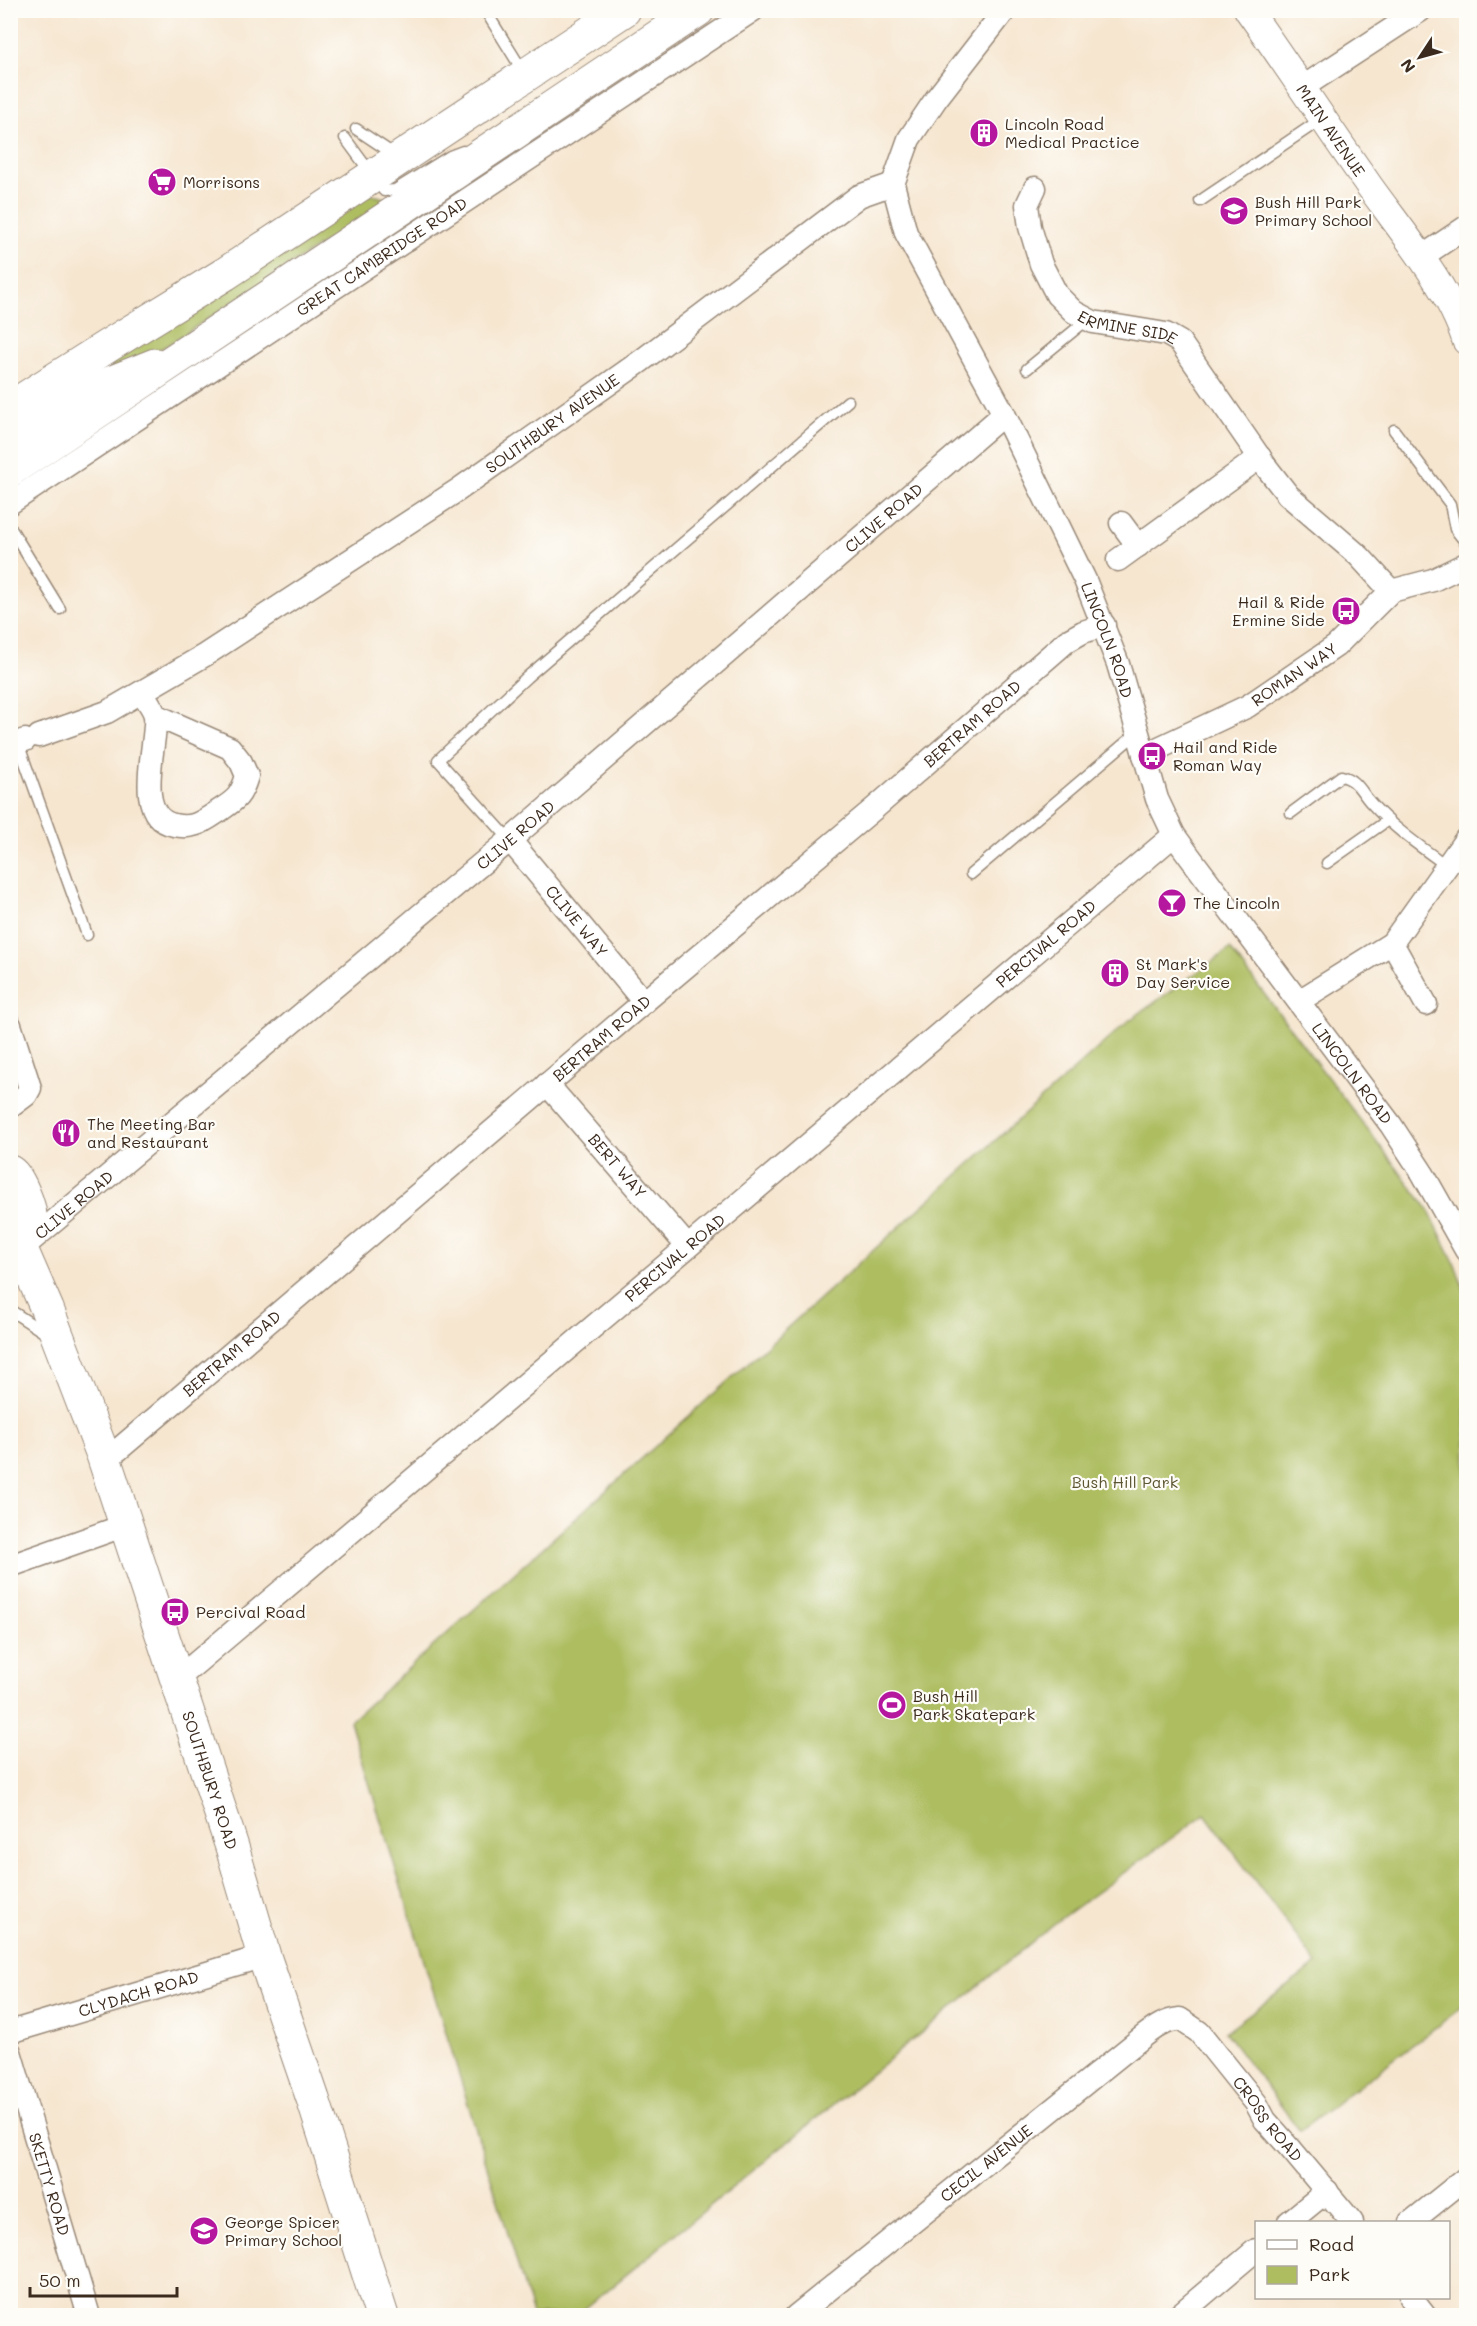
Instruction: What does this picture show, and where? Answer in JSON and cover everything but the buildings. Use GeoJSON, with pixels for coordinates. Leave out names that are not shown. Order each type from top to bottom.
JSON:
{"type":"FeatureCollection","features":[{"type":"Feature","properties":{"kind":"main road"},"geometry":{"type":"LineString","coordinates":[[10,408],[106,346],[225,274],[624,10]]}},
{"type":"Feature","properties":{"kind":"main road","name":"GREAT CAMBRIDGE ROAD"},"geometry":{"type":"LineString","coordinates":[[10,470],[698,10]]}},
{"type":"Feature","properties":{"kind":"main road"},"geometry":{"type":"LineString","coordinates":[[10,445],[100,387],[182,355]]}},
{"type":"Feature","properties":{"kind":"main road"},"geometry":{"type":"LineString","coordinates":[[10,1172],[15,1174],[30,1215],[13,1250]]}},
{"type":"Feature","properties":{"kind":"main road","name":"SOUTHBURY ROAD"},"geometry":{"type":"LineString","coordinates":[[13,1250],[60,1344],[103,1455],[232,1847],[264,1956],[313,2099],[382,2316]]}},
{"type":"Feature","properties":{"kind":"street","name":"GREAT CAMBRIDGE ROAD"},"geometry":{"type":"LineString","coordinates":[[10,503],[753,10]]}},
{"type":"Feature","properties":{"kind":"street"},"geometry":{"type":"LineString","coordinates":[[893,184],[909,139],[936,99],[1005,10]]}},
{"type":"Feature","properties":{"kind":"street","name":"MAIN AVENUE"},"geometry":{"type":"LineString","coordinates":[[1248,10],[1456,312],[1467,341]]}},
{"type":"Feature","properties":{"kind":"street"},"geometry":{"type":"LineString","coordinates":[[1303,87],[1421,10]]}},
{"type":"Feature","properties":{"kind":"street","name":"LINCOLN ROAD"},"geometry":{"type":"LineString","coordinates":[[893,184],[906,233],[1004,414],[1085,580],[1118,664],[1157,799],[1174,835],[1404,1145],[1467,1250]]}},
{"type":"Feature","properties":{"kind":"street","name":"SOUTHBURY AVENUE"},"geometry":{"type":"LineString","coordinates":[[23,741],[107,712],[205,655],[458,490],[641,361],[859,196],[893,184]]}},
{"type":"Feature","properties":{"kind":"street","name":"ERMINE SIDE"},"geometry":{"type":"LineString","coordinates":[[1035,188],[1027,205],[1030,227],[1041,264],[1057,295],[1074,312],[1087,320],[1173,336],[1180,342],[1260,458],[1297,504],[1359,556],[1391,591]]}},
{"type":"Feature","properties":{"kind":"street"},"geometry":{"type":"LineString","coordinates":[[1420,258],[1467,227]]}},
{"type":"Feature","properties":{"kind":"street","name":"CLIVE ROAD"},"geometry":{"type":"LineString","coordinates":[[13,1250],[510,840],[1004,414]]}},
{"type":"Feature","properties":{"kind":"street"},"geometry":{"type":"LineString","coordinates":[[1118,560],[1260,458]]}},
{"type":"Feature","properties":{"kind":"street"},"geometry":{"type":"LineString","coordinates":[[1121,523],[1138,546]]}},
{"type":"Feature","properties":{"kind":"street"},"geometry":{"type":"LineString","coordinates":[[1391,591],[1433,580],[1467,564]]}},
{"type":"Feature","properties":{"kind":"street","name":"ROMAN WAY"},"geometry":{"type":"LineString","coordinates":[[1144,755],[1248,706],[1336,646],[1391,591]]}},
{"type":"Feature","properties":{"kind":"street","name":"BERTRAM ROAD"},"geometry":{"type":"LineString","coordinates":[[103,1455],[118,1450],[876,807],[1067,641],[1083,632],[1104,626]]}},
{"type":"Feature","properties":{"kind":"street"},"geometry":{"type":"LineString","coordinates":[[142,692],[155,715],[150,764],[150,794],[156,812],[168,824],[184,827],[198,825],[242,793],[247,776],[231,748],[155,715]]}},
{"type":"Feature","properties":{"kind":"street","name":"PERCIVAL ROAD"},"geometry":{"type":"LineString","coordinates":[[175,1675],[188,1671],[1174,835]]}},
{"type":"Feature","properties":{"kind":"street","name":"CLIVE WAY"},"geometry":{"type":"LineString","coordinates":[[510,840],[644,1002]]}},
{"type":"Feature","properties":{"kind":"street"},"geometry":{"type":"LineString","coordinates":[[1299,1001],[1392,943],[1467,840]]}},
{"type":"Feature","properties":{"kind":"street"},"geometry":{"type":"LineString","coordinates":[[1392,943],[1426,1004]]}},
{"type":"Feature","properties":{"kind":"street"},"geometry":{"type":"LineString","coordinates":[[10,1024],[30,1088],[18,1101]]}},
{"type":"Feature","properties":{"kind":"street","name":"BERT WAY"},"geometry":{"type":"LineString","coordinates":[[548,1084],[687,1246]]}},
{"type":"Feature","properties":{"kind":"street"},"geometry":{"type":"LineString","coordinates":[[10,1566],[126,1525]]}},
{"type":"Feature","properties":{"kind":"street","name":"CLYDACH ROAD"},"geometry":{"type":"LineString","coordinates":[[10,2032],[264,1956]]}},
{"type":"Feature","properties":{"kind":"street","name":"CROSS ROAD"},"geometry":{"type":"LineString","coordinates":[[1180,2019],[1199,2032],[1256,2103],[1265,2120],[1350,2221]]}},
{"type":"Feature","properties":{"kind":"street","name":"CECIL AVENUE"},"geometry":{"type":"LineString","coordinates":[[796,2316],[1144,2036],[1163,2022],[1180,2019]]}},
{"type":"Feature","properties":{"kind":"street","name":"SKETTY ROAD"},"geometry":{"type":"LineString","coordinates":[[10,2052],[89,2316]]}},
{"type":"Feature","properties":{"kind":"street"},"geometry":{"type":"LineString","coordinates":[[1413,2221],[1467,2178]]}},
{"type":"Feature","properties":{"kind":"street"},"geometry":{"type":"LineString","coordinates":[[1291,2221],[1327,2191]]}},
{"type":"Feature","properties":{"kind":"street"},"geometry":{"type":"LineString","coordinates":[[1178,2316],[1255,2252]]}},
{"type":"Feature","properties":{"kind":"street"},"geometry":{"type":"LineString","coordinates":[[1413,2299],[1425,2316]]}},
{"type":"Feature","properties":{"kind":"lane"},"geometry":{"type":"LineString","coordinates":[[485,10],[526,76]]}},
{"type":"Feature","properties":{"kind":"lane"},"geometry":{"type":"LineString","coordinates":[[1200,201],[1323,118]]}},
{"type":"Feature","properties":{"kind":"lane"},"geometry":{"type":"LineString","coordinates":[[356,129],[395,154],[409,154]]}},
{"type":"Feature","properties":{"kind":"lane"},"geometry":{"type":"LineString","coordinates":[[345,138],[384,191],[395,190],[450,156],[517,131]]}},
{"type":"Feature","properties":{"kind":"lane"},"geometry":{"type":"LineString","coordinates":[[1027,369],[1087,320]]}},
{"type":"Feature","properties":{"kind":"lane"},"geometry":{"type":"LineString","coordinates":[[510,840],[438,760],[526,677],[848,401]]}},
{"type":"Feature","properties":{"kind":"lane"},"geometry":{"type":"LineString","coordinates":[[1394,430],[1450,504],[1455,529],[1467,543]]}},
{"type":"Feature","properties":{"kind":"lane"},"geometry":{"type":"LineString","coordinates":[[10,527],[60,609]]}},
{"type":"Feature","properties":{"kind":"lane"},"geometry":{"type":"LineString","coordinates":[[971,874],[1137,733]]}},
{"type":"Feature","properties":{"kind":"lane"},"geometry":{"type":"LineString","coordinates":[[23,741],[87,935]]}},
{"type":"Feature","properties":{"kind":"lane"},"geometry":{"type":"LineString","coordinates":[[1291,813],[1341,776],[1349,777],[1388,820],[1447,866]]}},
{"type":"Feature","properties":{"kind":"lane"},"geometry":{"type":"LineString","coordinates":[[1326,864],[1388,820]]}},
{"type":"Feature","properties":{"kind":"lane"},"geometry":{"type":"LineString","coordinates":[[10,1310],[60,1344]]}},
{"type":"Feature","properties":{"kind":"green space"},"geometry":{"type":"Polygon","coordinates":[[[368,193],[389,200],[168,345],[11,427],[368,193]]]}},
{"type":"Feature","properties":{"kind":"green space","name":"Bush Hill Park"},"geometry":{"type":"Polygon","coordinates":[[[1230,949],[1428,1209],[1455,1264],[1466,1295],[1466,2004],[1300,2131],[1225,2032],[1317,1964],[1205,1814],[1060,1919],[577,2315],[533,2315],[350,1721],[1127,1022],[1230,949]]]}},
{"type":"Feature","properties":{"kind":"place","name":"Lincoln Road Medical Practice"},"geometry":{"type":"Point","coordinates":[984,133]}},
{"type":"Feature","properties":{"kind":"place","name":"Morrisons"},"geometry":{"type":"Point","coordinates":[162,182]}},
{"type":"Feature","properties":{"kind":"place","name":"Bush Hill Park Primary School"},"geometry":{"type":"Point","coordinates":[1234,211]}},
{"type":"Feature","properties":{"kind":"place","name":"Hail & Ride Ermine Side"},"geometry":{"type":"Point","coordinates":[1346,611]}},
{"type":"Feature","properties":{"kind":"place","name":"Hail and Ride Roman Way"},"geometry":{"type":"Point","coordinates":[1152,756]}},
{"type":"Feature","properties":{"kind":"place","name":"The Lincoln"},"geometry":{"type":"Point","coordinates":[1172,903]}},
{"type":"Feature","properties":{"kind":"place","name":"St Mark's Day Service"},"geometry":{"type":"Point","coordinates":[1115,973]}},
{"type":"Feature","properties":{"kind":"place","name":"The Meeting Bar and Restaurant"},"geometry":{"type":"Point","coordinates":[66,1133]}},
{"type":"Feature","properties":{"kind":"place","name":"Percival Road"},"geometry":{"type":"Point","coordinates":[175,1612]}},
{"type":"Feature","properties":{"kind":"place","name":"Bush Hill Park Skatepark"},"geometry":{"type":"Point","coordinates":[892,1705]}},
{"type":"Feature","properties":{"kind":"place","name":"George Spicer Primary School"},"geometry":{"type":"Point","coordinates":[204,2231]}}]}
